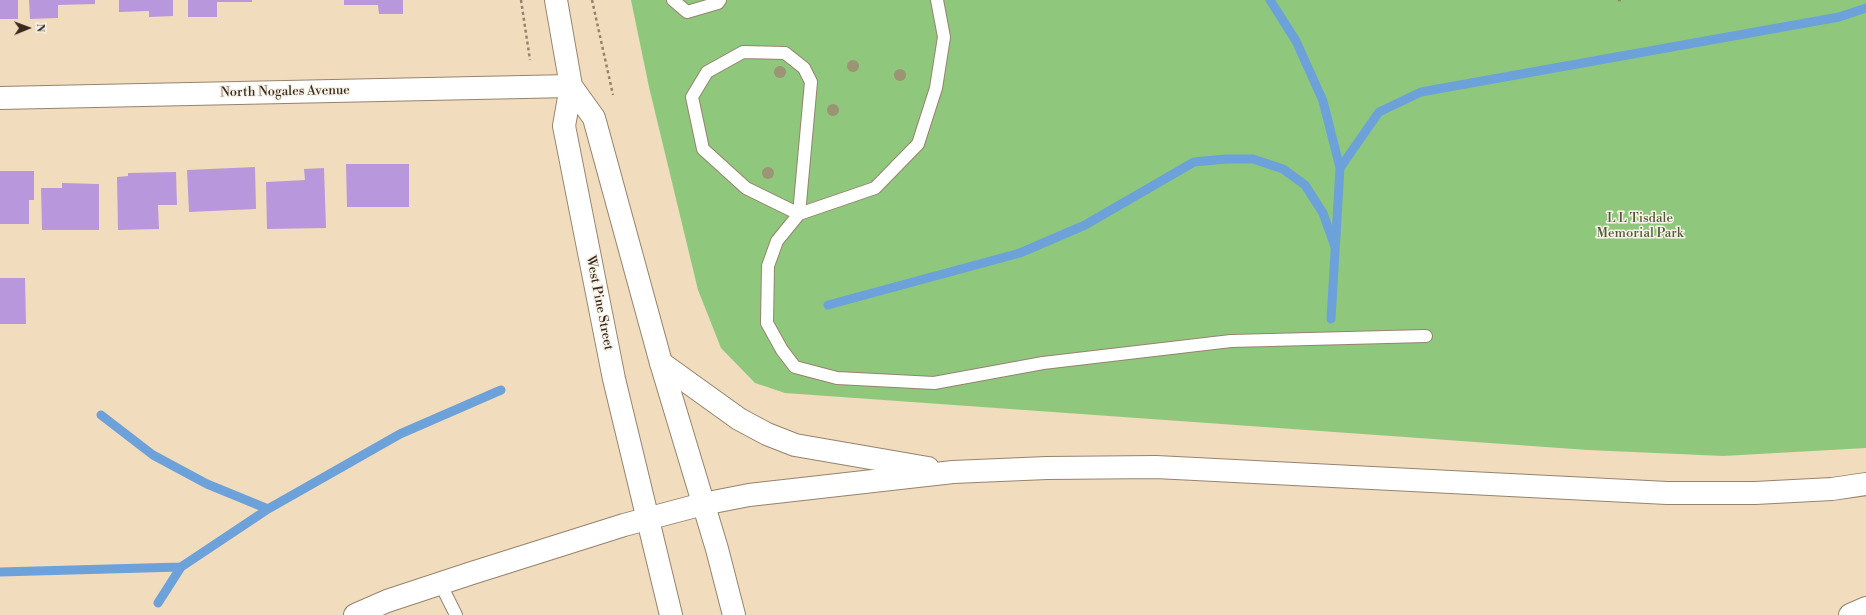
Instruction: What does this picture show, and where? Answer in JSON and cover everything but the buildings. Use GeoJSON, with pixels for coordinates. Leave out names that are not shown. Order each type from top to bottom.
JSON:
{"type":"FeatureCollection","features":[{"type":"Feature","properties":{"kind":"main road","name":"West Pine Street"},"geometry":{"type":"LineString","coordinates":[[556,0],[571,86],[564,126],[614,379],[671,615]]}},
{"type":"Feature","properties":{"kind":"main road","name":"North Nogales Avenue"},"geometry":{"type":"LineString","coordinates":[[0,98],[571,86]]}},
{"type":"Feature","properties":{"kind":"main road","name":"West Pine Street"},"geometry":{"type":"LineString","coordinates":[[571,86],[594,118],[661,363],[717,549],[734,615]]}},
{"type":"Feature","properties":{"kind":"main road"},"geometry":{"type":"LineString","coordinates":[[661,363],[694,385],[739,419],[767,434],[795,445],[953,472]]}},
{"type":"Feature","properties":{"kind":"main road"},"geometry":{"type":"LineString","coordinates":[[355,615],[387,601],[440,583],[647,518],[703,504],[749,495],[953,472],[1047,468],[1156,467],[1667,492],[1763,493],[1832,489],[1866,484]]}},
{"type":"Feature","properties":{"kind":"main road"},"geometry":{"type":"LineString","coordinates":[[1850,615],[1866,608]]}},
{"type":"Feature","properties":{"kind":"lane"},"geometry":{"type":"LineString","coordinates":[[672,0],[686,12],[718,3],[720,0]]}},
{"type":"Feature","properties":{"kind":"lane"},"geometry":{"type":"LineString","coordinates":[[936,0],[944,37],[936,88],[918,144],[875,188],[799,214],[777,241],[768,266],[767,323],[782,350],[795,367],[837,378],[934,382],[1043,363],[1231,341],[1426,336]]}},
{"type":"Feature","properties":{"kind":"lane"},"geometry":{"type":"LineString","coordinates":[[743,52],[785,53],[804,68],[811,82],[799,214],[746,188],[703,149],[692,97],[707,72],[743,52]]}},
{"type":"Feature","properties":{"kind":"lane"},"geometry":{"type":"LineString","coordinates":[[440,583],[456,615]]}},
{"type":"Feature","properties":{"kind":"path"},"geometry":{"type":"LineString","coordinates":[[521,0],[534,87]]}},
{"type":"Feature","properties":{"kind":"path"},"geometry":{"type":"LineString","coordinates":[[1618,0],[1624,0]]}},
{"type":"Feature","properties":{"kind":"green space","name":"L L Tisdale Memorial Park"},"geometry":{"type":"Polygon","coordinates":[[[631,0],[1866,0],[1866,448],[1723,456],[1588,450],[785,393],[755,383],[721,348],[698,290],[649,87],[631,0]]]}},
{"type":"Feature","properties":{"kind":"waterway"},"geometry":{"type":"LineString","coordinates":[[1270,0],[1296,41],[1323,101],[1340,168],[1331,319]]}},
{"type":"Feature","properties":{"kind":"waterway"},"geometry":{"type":"LineString","coordinates":[[1340,168],[1379,112],[1421,92],[1839,17],[1866,8]]}},
{"type":"Feature","properties":{"kind":"waterway"},"geometry":{"type":"LineString","coordinates":[[828,305],[1020,253],[1085,225],[1194,162],[1226,159],[1253,159],[1283,169],[1305,185],[1323,213],[1335,247]]}},
{"type":"Feature","properties":{"kind":"waterway"},"geometry":{"type":"LineString","coordinates":[[0,572],[181,567],[268,509],[400,434],[501,390]]}},
{"type":"Feature","properties":{"kind":"waterway"},"geometry":{"type":"LineString","coordinates":[[101,415],[153,455],[207,484],[268,509]]}},
{"type":"Feature","properties":{"kind":"waterway"},"geometry":{"type":"LineString","coordinates":[[158,603],[181,567]]}}]}
